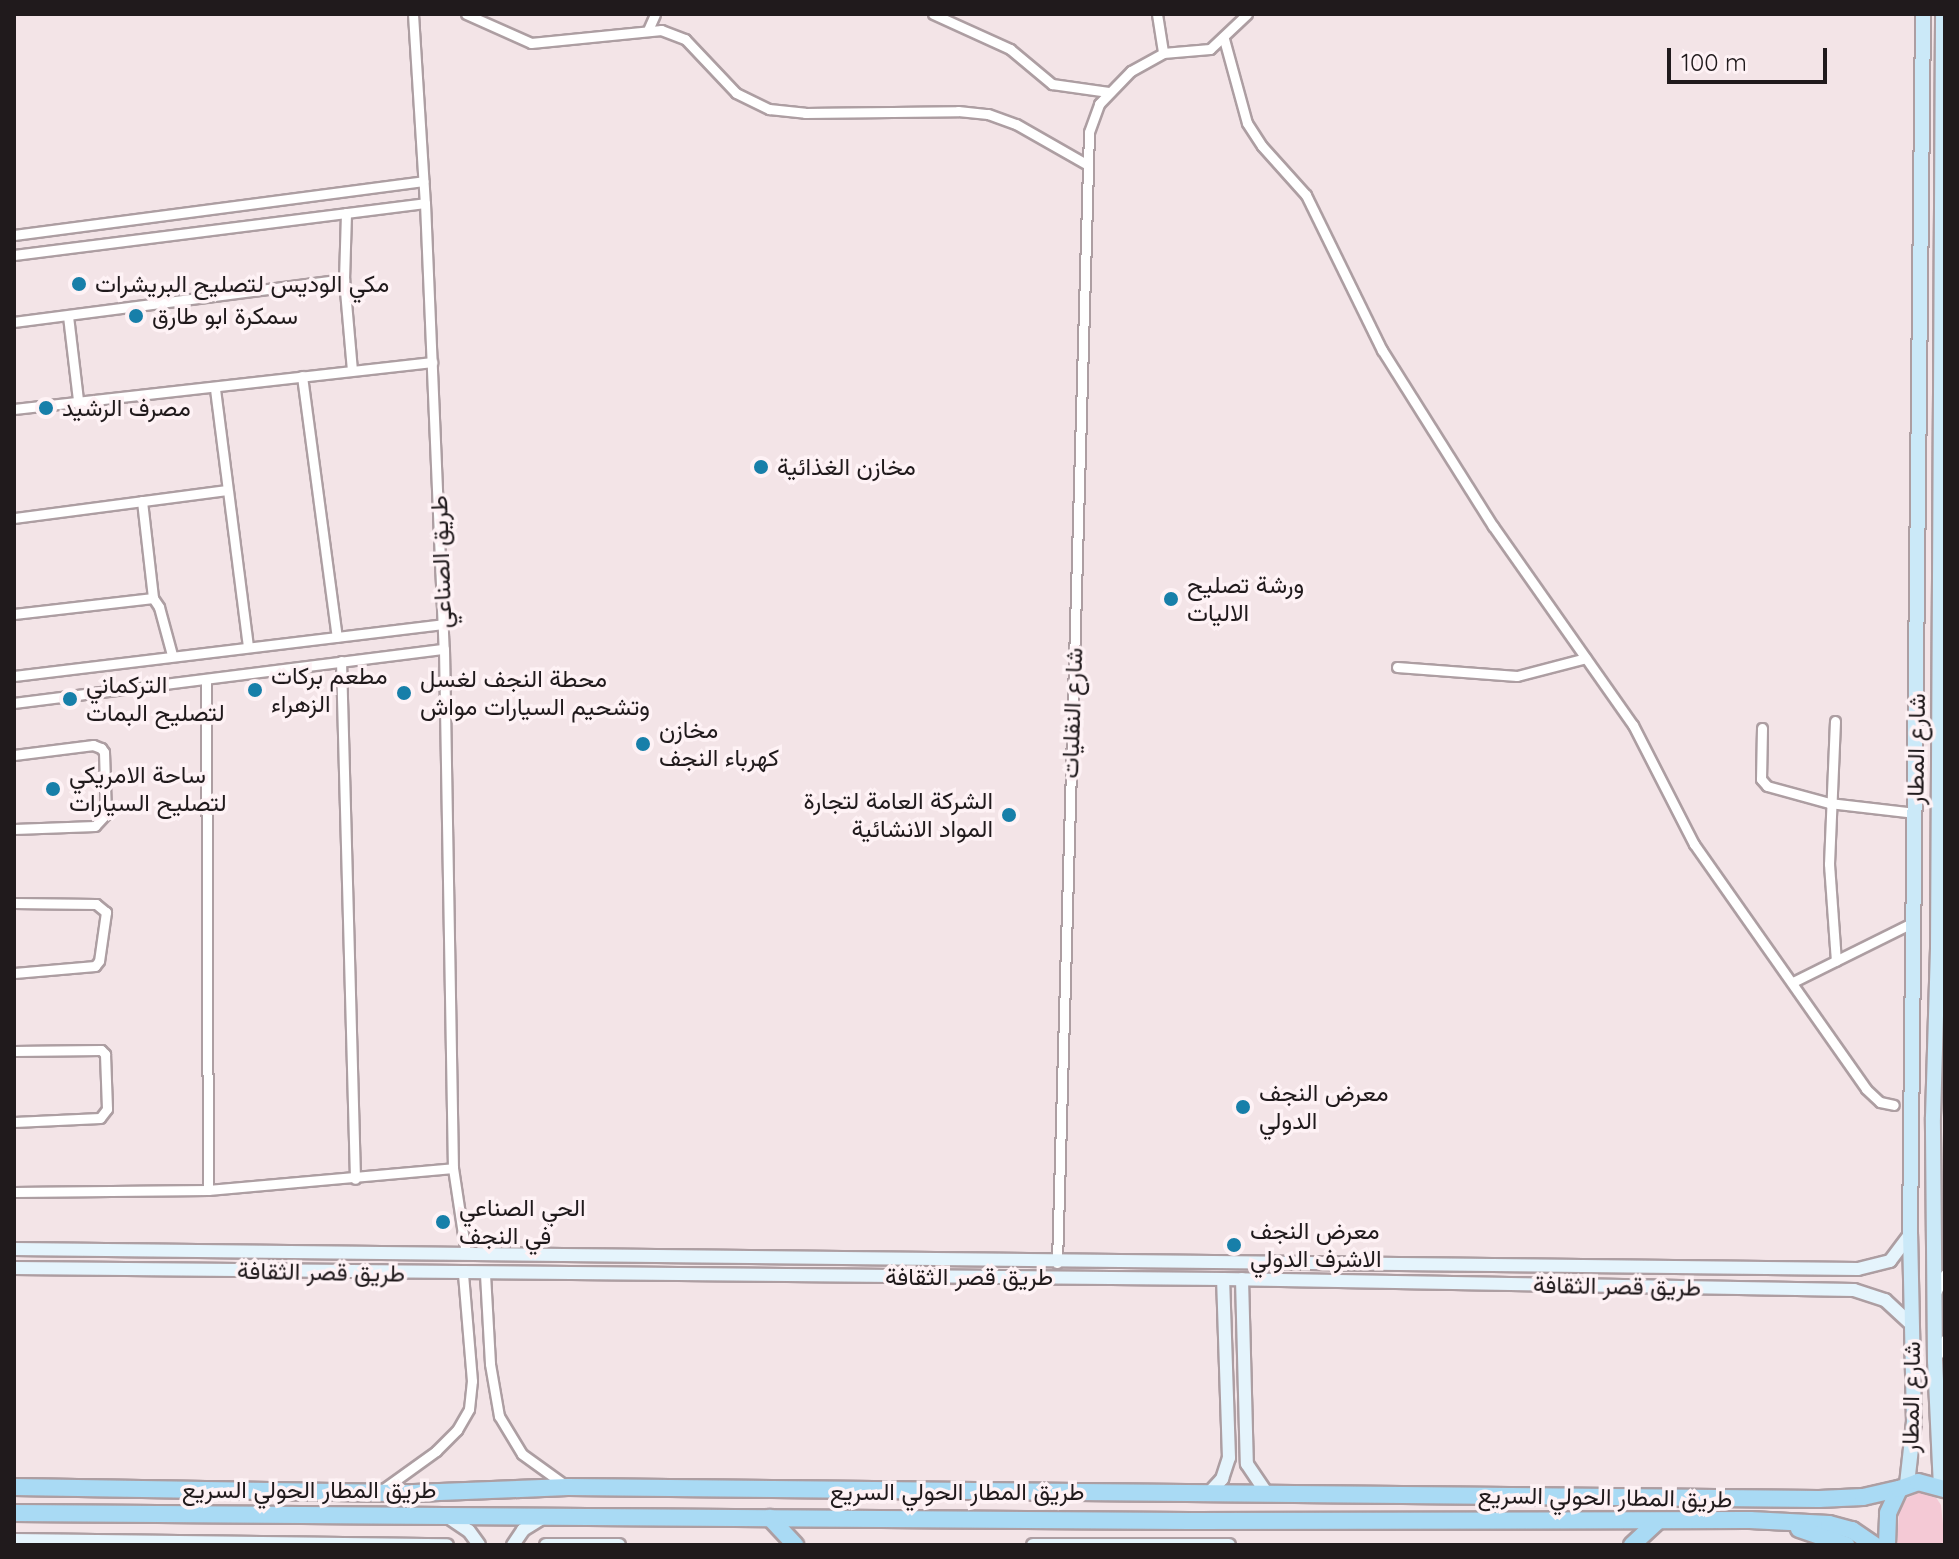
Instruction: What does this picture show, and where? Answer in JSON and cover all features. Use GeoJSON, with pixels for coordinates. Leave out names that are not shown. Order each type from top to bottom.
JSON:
{"type":"FeatureCollection","features":[{"type":"Feature","properties":{"kind":"highway","name":"طريق المطار الحولي السريع"},"geometry":{"type":"LineString","coordinates":[[14,1487],[378,1492],[568,1487],[1819,1499],[1863,1497],[1918,1482],[1943,1488]]}},
{"type":"Feature","properties":{"kind":"highway"},"geometry":{"type":"LineString","coordinates":[[1887,1545],[1888,1513],[1903,1486]]}},
{"type":"Feature","properties":{"kind":"highway"},"geometry":{"type":"LineString","coordinates":[[1131,1520],[1142,1508],[1136,1493]]}},
{"type":"Feature","properties":{"kind":"highway"},"geometry":{"type":"LineString","coordinates":[[1190,1521],[1180,1509],[1184,1498],[1200,1494]]}},
{"type":"Feature","properties":{"kind":"highway","name":"طريق المطار الحولي السريع"},"geometry":{"type":"LineString","coordinates":[[14,1513],[1190,1521],[1750,1520],[1829,1524],[1852,1530],[1874,1545]]}},
{"type":"Feature","properties":{"kind":"highway"},"geometry":{"type":"LineString","coordinates":[[770,1518],[795,1545]]}},
{"type":"Feature","properties":{"kind":"highway"},"geometry":{"type":"LineString","coordinates":[[1750,1520],[1814,1532],[1846,1545]]}},
{"type":"Feature","properties":{"kind":"highway"},"geometry":{"type":"LineString","coordinates":[[1632,1545],[1657,1522]]}},
{"type":"Feature","properties":{"kind":"main road","name":"شارع المطار"},"geometry":{"type":"LineString","coordinates":[[1903,1486],[1914,1422],[1910,1234],[1923,14]]}},
{"type":"Feature","properties":{"kind":"main road","name":"شارع المطار"},"geometry":{"type":"LineString","coordinates":[[1943,14],[1938,948],[1933,1117],[1935,1361],[1943,1488]]}},
{"type":"Feature","properties":{"kind":"main road"},"geometry":{"type":"LineString","coordinates":[[1914,903],[1926,912],[1938,904]]}},
{"type":"Feature","properties":{"kind":"main road"},"geometry":{"type":"LineString","coordinates":[[1915,951],[1919,943],[1927,940],[1938,948]]}},
{"type":"Feature","properties":{"kind":"street","name":"طريق الصناعي"},"geometry":{"type":"LineString","coordinates":[[413,14],[425,203],[444,649],[453,1168],[466,1254]]}},
{"type":"Feature","properties":{"kind":"street"},"geometry":{"type":"LineString","coordinates":[[466,14],[531,43],[661,30],[685,39],[736,93],[769,109],[805,113],[958,111],[988,114],[1016,124],[1086,164]]}},
{"type":"Feature","properties":{"kind":"street"},"geometry":{"type":"LineString","coordinates":[[648,30],[655,14]]}},
{"type":"Feature","properties":{"kind":"street"},"geometry":{"type":"LineString","coordinates":[[933,14],[1010,49],[1052,84],[1108,92],[1131,71],[1163,53],[1202,51],[1224,39],[1247,14]]}},
{"type":"Feature","properties":{"kind":"street"},"geometry":{"type":"LineString","coordinates":[[1157,14],[1163,53]]}},
{"type":"Feature","properties":{"kind":"street"},"geometry":{"type":"LineString","coordinates":[[1224,39],[1238,98],[1254,134],[1300,186],[1382,350],[1493,526],[1633,725],[1694,844],[1870,1094],[1880,1102],[1894,1105]]}},
{"type":"Feature","properties":{"kind":"street","name":"شارع النقليات"},"geometry":{"type":"LineString","coordinates":[[1057,1263],[1086,164],[1092,118],[1108,92]]}},
{"type":"Feature","properties":{"kind":"street"},"geometry":{"type":"LineString","coordinates":[[14,235],[423,181]]}},
{"type":"Feature","properties":{"kind":"street"},"geometry":{"type":"LineString","coordinates":[[14,255],[425,203]]}},
{"type":"Feature","properties":{"kind":"street"},"geometry":{"type":"LineString","coordinates":[[185,213],[189,233]]}},
{"type":"Feature","properties":{"kind":"street"},"geometry":{"type":"LineString","coordinates":[[346,213],[344,279],[352,370]]}},
{"type":"Feature","properties":{"kind":"street"},"geometry":{"type":"LineString","coordinates":[[14,322],[344,279]]}},
{"type":"Feature","properties":{"kind":"street"},"geometry":{"type":"LineString","coordinates":[[68,316],[78,400]]}},
{"type":"Feature","properties":{"kind":"street"},"geometry":{"type":"LineString","coordinates":[[14,409],[78,400],[215,389],[432,362]]}},
{"type":"Feature","properties":{"kind":"street"},"geometry":{"type":"LineString","coordinates":[[302,376],[337,637]]}},
{"type":"Feature","properties":{"kind":"street"},"geometry":{"type":"LineString","coordinates":[[215,389],[248,647]]}},
{"type":"Feature","properties":{"kind":"street"},"geometry":{"type":"LineString","coordinates":[[14,518],[226,490]]}},
{"type":"Feature","properties":{"kind":"street"},"geometry":{"type":"LineString","coordinates":[[142,501],[153,598],[159,607],[172,655]]}},
{"type":"Feature","properties":{"kind":"street"},"geometry":{"type":"LineString","coordinates":[[14,614],[153,598]]}},
{"type":"Feature","properties":{"kind":"street"},"geometry":{"type":"LineString","coordinates":[[14,676],[443,624]]}},
{"type":"Feature","properties":{"kind":"street"},"geometry":{"type":"LineString","coordinates":[[14,703],[444,649]]}},
{"type":"Feature","properties":{"kind":"street"},"geometry":{"type":"LineString","coordinates":[[1397,667],[1517,676],[1586,658]]}},
{"type":"Feature","properties":{"kind":"street"},"geometry":{"type":"LineString","coordinates":[[341,661],[355,1179]]}},
{"type":"Feature","properties":{"kind":"street"},"geometry":{"type":"LineString","coordinates":[[206,680],[208,1190]]}},
{"type":"Feature","properties":{"kind":"street"},"geometry":{"type":"LineString","coordinates":[[1835,721],[1829,803],[1829,864],[1836,961]]}},
{"type":"Feature","properties":{"kind":"street"},"geometry":{"type":"LineString","coordinates":[[1762,728],[1761,779],[1765,784],[1829,803],[1915,813]]}},
{"type":"Feature","properties":{"kind":"street"},"geometry":{"type":"LineString","coordinates":[[14,755],[93,745],[101,748],[104,752],[106,814],[95,826],[14,829]]}},
{"type":"Feature","properties":{"kind":"street"},"geometry":{"type":"LineString","coordinates":[[14,903],[96,904],[106,912],[99,961],[95,966],[88,970],[14,973]]}},
{"type":"Feature","properties":{"kind":"street"},"geometry":{"type":"LineString","coordinates":[[1793,982],[1914,922]]}},
{"type":"Feature","properties":{"kind":"street"},"geometry":{"type":"LineString","coordinates":[[14,1051],[101,1050],[105,1054],[107,1109],[100,1118],[14,1122]]}},
{"type":"Feature","properties":{"kind":"street"},"geometry":{"type":"LineString","coordinates":[[14,1192],[208,1190],[453,1168]]}},
{"type":"Feature","properties":{"kind":"street","name":"طريق قصر الثقافة"},"geometry":{"type":"LineString","coordinates":[[14,1249],[357,1251],[1057,1263],[1858,1269],[1890,1261],[1910,1234]]}},
{"type":"Feature","properties":{"kind":"street"},"geometry":{"type":"LineString","coordinates":[[426,1253],[426,1273]]}},
{"type":"Feature","properties":{"kind":"street"},"geometry":{"type":"LineString","coordinates":[[637,1257],[638,1276]]}},
{"type":"Feature","properties":{"kind":"street","name":"طريق قصر الثقافة"},"geometry":{"type":"LineString","coordinates":[[14,1268],[638,1276],[1242,1279],[1854,1290],[1885,1300],[1912,1325]]}},
{"type":"Feature","properties":{"kind":"street"},"geometry":{"type":"LineString","coordinates":[[378,1492],[436,1451],[457,1430],[469,1409],[472,1381],[463,1273]]}},
{"type":"Feature","properties":{"kind":"street"},"geometry":{"type":"LineString","coordinates":[[485,1274],[490,1364],[499,1416],[522,1454],[568,1487]]}},
{"type":"Feature","properties":{"kind":"street"},"geometry":{"type":"LineString","coordinates":[[1935,1296],[1945,1274]]}},
{"type":"Feature","properties":{"kind":"street"},"geometry":{"type":"LineString","coordinates":[[1200,1494],[1222,1479],[1227,1467],[1223,1279]]}},
{"type":"Feature","properties":{"kind":"street"},"geometry":{"type":"LineString","coordinates":[[1242,1279],[1247,1464],[1267,1494]]}},
{"type":"Feature","properties":{"kind":"street"},"geometry":{"type":"LineString","coordinates":[[1935,1361],[1945,1339]]}},
{"type":"Feature","properties":{"kind":"street"},"geometry":{"type":"LineString","coordinates":[[1227,1467],[1241,1472],[1247,1464]]}},
{"type":"Feature","properties":{"kind":"street"},"geometry":{"type":"LineString","coordinates":[[433,1514],[461,1525],[479,1545]]}},
{"type":"Feature","properties":{"kind":"street"},"geometry":{"type":"LineString","coordinates":[[513,1545],[530,1524],[547,1516]]}},
{"type":"Feature","properties":{"kind":"street"},"geometry":{"type":"LineString","coordinates":[[14,1540],[447,1545]]}},
{"type":"Feature","properties":{"kind":"street"},"geometry":{"type":"LineString","coordinates":[[546,1545],[619,1545]]}},
{"type":"Feature","properties":{"kind":"street"},"geometry":{"type":"LineString","coordinates":[[1033,1545],[1229,1545]]}},
{"type":"Feature","properties":{"kind":"shaded area"},"geometry":{"type":"Polygon","coordinates":[[[1920,1492],[1935,1496],[1941,1505],[1945,1545],[1897,1545],[1899,1512],[1907,1498],[1920,1492]]]}},
{"type":"Feature","properties":{"kind":"place","name":"مكي الوديس لتصليح البريشرات"},"geometry":{"type":"Point","coordinates":[79,284]}},
{"type":"Feature","properties":{"kind":"place","name":"سمكرة ابو طارق"},"geometry":{"type":"Point","coordinates":[136,316]}},
{"type":"Feature","properties":{"kind":"place","name":"مصرف الرشيد"},"geometry":{"type":"Point","coordinates":[46,408]}},
{"type":"Feature","properties":{"kind":"place","name":"مخازن الغذائية"},"geometry":{"type":"Point","coordinates":[761,467]}},
{"type":"Feature","properties":{"kind":"place","name":"ورشة تصليح الاليات"},"geometry":{"type":"Point","coordinates":[1171,599]}},
{"type":"Feature","properties":{"kind":"place","name":"مطعم بركات الزهراء"},"geometry":{"type":"Point","coordinates":[255,690]}},
{"type":"Feature","properties":{"kind":"place","name":"محطة النجف لغسل وتشحيم السيارات مواش"},"geometry":{"type":"Point","coordinates":[404,693]}},
{"type":"Feature","properties":{"kind":"place","name":"التركماني لتصليح البمات"},"geometry":{"type":"Point","coordinates":[70,699]}},
{"type":"Feature","properties":{"kind":"place","name":"مخازن كهرباء النجف"},"geometry":{"type":"Point","coordinates":[643,744]}},
{"type":"Feature","properties":{"kind":"place","name":"ساحة الامريكي لتصليح السيارات"},"geometry":{"type":"Point","coordinates":[53,789]}},
{"type":"Feature","properties":{"kind":"place","name":"الشركة العامة لتجارة المواد الانشائية"},"geometry":{"type":"Point","coordinates":[1009,815]}},
{"type":"Feature","properties":{"kind":"place","name":"معرض النجف الدولي"},"geometry":{"type":"Point","coordinates":[1243,1107]}},
{"type":"Feature","properties":{"kind":"place","name":"الحي الصناعي في النجف"},"geometry":{"type":"Point","coordinates":[443,1222]}},
{"type":"Feature","properties":{"kind":"place","name":"معرض النجف الاشرف الدولي"},"geometry":{"type":"Point","coordinates":[1234,1245]}}]}
